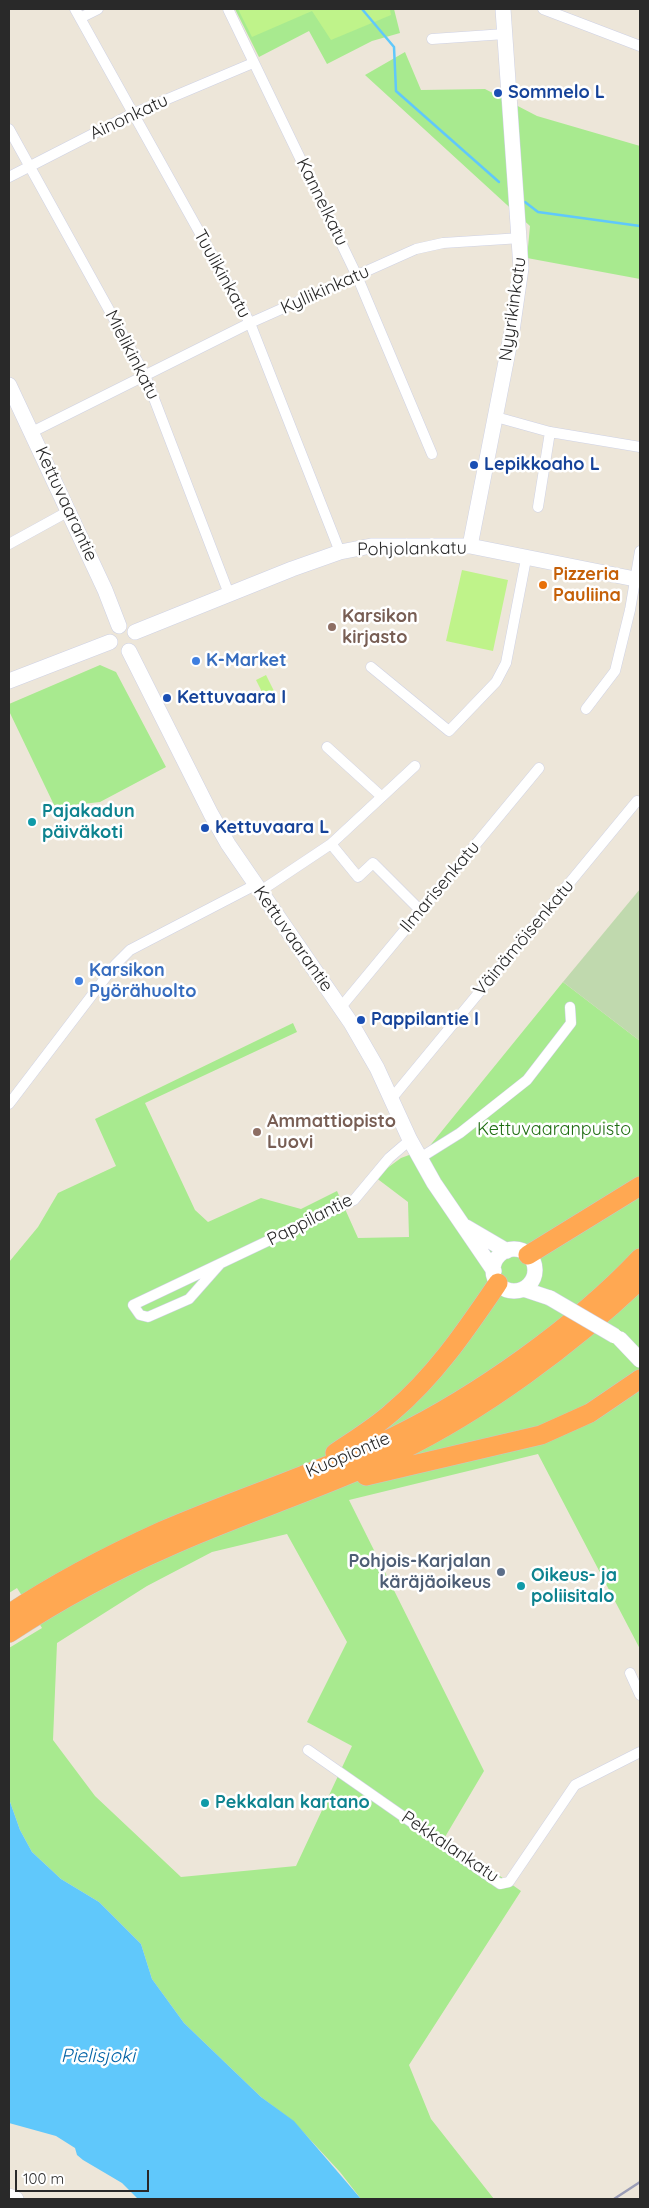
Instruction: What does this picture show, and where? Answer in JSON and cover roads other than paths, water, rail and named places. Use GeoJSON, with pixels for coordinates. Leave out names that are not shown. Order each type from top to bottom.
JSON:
{"type":"FeatureCollection","features":[{"type":"Feature","properties":{"kind":"highway"},"geometry":{"type":"LineString","coordinates":[[528,1255],[640,1186]]}},
{"type":"Feature","properties":{"kind":"highway","name":"Kuopiontie"},"geometry":{"type":"LineString","coordinates":[[309,1482],[441,1410],[510,1366],[568,1324],[640,1258]]}},
{"type":"Feature","properties":{"kind":"highway"},"geometry":{"type":"LineString","coordinates":[[309,1482],[391,1413],[432,1373],[464,1334],[496,1277]]}},
{"type":"Feature","properties":{"kind":"highway","name":"Kuopiontie"},"geometry":{"type":"LineString","coordinates":[[30,1609],[96,1563],[162,1531],[398,1452],[457,1419],[552,1356],[640,1280]]}},
{"type":"Feature","properties":{"kind":"highway"},"geometry":{"type":"LineString","coordinates":[[309,1482],[541,1435],[590,1413],[616,1398],[640,1379]]}},
{"type":"Feature","properties":{"kind":"highway"},"geometry":{"type":"LineString","coordinates":[[9,1614],[30,1609]]}},
{"type":"Feature","properties":{"kind":"highway"},"geometry":{"type":"LineString","coordinates":[[9,1633],[30,1609]]}},
{"type":"Feature","properties":{"kind":"street"},"geometry":{"type":"LineString","coordinates":[[78,13],[98,9]]}},
{"type":"Feature","properties":{"kind":"street","name":"Kannelkatu"},"geometry":{"type":"LineString","coordinates":[[228,9],[357,276],[432,454]]}},
{"type":"Feature","properties":{"kind":"street","name":"Nyyrikinkatu"},"geometry":{"type":"LineString","coordinates":[[470,546],[496,417],[520,277],[520,238],[503,9]]}},
{"type":"Feature","properties":{"kind":"street"},"geometry":{"type":"LineString","coordinates":[[543,9],[640,46]]}},
{"type":"Feature","properties":{"kind":"street","name":"Tuulikinkatu"},"geometry":{"type":"LineString","coordinates":[[78,13],[132,114],[250,323],[340,552]]}},
{"type":"Feature","properties":{"kind":"street"},"geometry":{"type":"LineString","coordinates":[[432,39],[505,34]]}},
{"type":"Feature","properties":{"kind":"street","name":"Ainonkatu"},"geometry":{"type":"LineString","coordinates":[[9,177],[132,114],[253,63]]}},
{"type":"Feature","properties":{"kind":"street","name":"Mielikinkatu"},"geometry":{"type":"LineString","coordinates":[[9,128],[145,375],[229,594]]}},
{"type":"Feature","properties":{"kind":"street","name":"Kyllikinkatu"},"geometry":{"type":"LineString","coordinates":[[32,432],[250,323],[416,249],[429,245],[520,238]]}},
{"type":"Feature","properties":{"kind":"street","name":"Kettuvaarantie"},"geometry":{"type":"LineString","coordinates":[[9,385],[69,511],[119,626]]}},
{"type":"Feature","properties":{"kind":"street"},"geometry":{"type":"LineString","coordinates":[[496,417],[550,432],[640,446]]}},
{"type":"Feature","properties":{"kind":"street"},"geometry":{"type":"LineString","coordinates":[[538,507],[550,432]]}},
{"type":"Feature","properties":{"kind":"street"},"geometry":{"type":"LineString","coordinates":[[9,544],[69,511]]}},
{"type":"Feature","properties":{"kind":"street","name":"Pohjolankatu"},"geometry":{"type":"LineString","coordinates":[[135,632],[340,552],[371,546],[470,546],[526,559],[638,579]]}},
{"type":"Feature","properties":{"kind":"street"},"geometry":{"type":"LineString","coordinates":[[586,709],[615,671],[635,611],[640,551]]}},
{"type":"Feature","properties":{"kind":"street"},"geometry":{"type":"LineString","coordinates":[[371,667],[449,731],[496,682],[506,663],[526,559]]}},
{"type":"Feature","properties":{"kind":"street"},"geometry":{"type":"LineString","coordinates":[[119,626],[128,626],[135,632],[136,643],[129,651],[117,651],[110,642],[112,630],[119,626]]}},
{"type":"Feature","properties":{"kind":"street"},"geometry":{"type":"LineString","coordinates":[[9,681],[110,642]]}},
{"type":"Feature","properties":{"kind":"street","name":"Kettuvaarantie"},"geometry":{"type":"LineString","coordinates":[[129,651],[211,814],[341,1007],[368,1052],[392,1098],[410,1140],[439,1192],[496,1277]]}},
{"type":"Feature","properties":{"kind":"street"},"geometry":{"type":"LineString","coordinates":[[327,747],[381,796]]}},
{"type":"Feature","properties":{"kind":"street"},"geometry":{"type":"LineString","coordinates":[[9,1104],[115,965],[130,950],[260,887],[331,844],[415,766]]}},
{"type":"Feature","properties":{"kind":"street","name":"Ilmarisenkatu"},"geometry":{"type":"LineString","coordinates":[[341,1007],[539,768]]}},
{"type":"Feature","properties":{"kind":"street","name":"Väinämöisenkatu"},"geometry":{"type":"LineString","coordinates":[[392,1098],[637,801]]}},
{"type":"Feature","properties":{"kind":"street"},"geometry":{"type":"LineString","coordinates":[[331,844],[358,876],[373,863],[420,910]]}},
{"type":"Feature","properties":{"kind":"street"},"geometry":{"type":"LineString","coordinates":[[420,1158],[460,1133],[527,1080],[571,1023],[570,1007]]}},
{"type":"Feature","properties":{"kind":"street","name":"Pappilantie"},"geometry":{"type":"LineString","coordinates":[[220,1264],[189,1298],[148,1317],[140,1315],[133,1305],[354,1200],[368,1186],[389,1158],[410,1140]]}},
{"type":"Feature","properties":{"kind":"street","name":"Kettuvaarantie"},"geometry":{"type":"LineString","coordinates":[[462,1225],[507,1251]]}},
{"type":"Feature","properties":{"kind":"street"},"geometry":{"type":"LineString","coordinates":[[550,1298],[534,1276],[534,1265],[528,1255],[518,1250],[507,1251],[497,1259],[496,1277],[509,1290],[523,1289],[550,1298],[617,1338],[640,1360]]}},
{"type":"Feature","properties":{"kind":"street"},"geometry":{"type":"LineString","coordinates":[[523,1289],[534,1276]]}},
{"type":"Feature","properties":{"kind":"street"},"geometry":{"type":"LineString","coordinates":[[617,1338],[640,1344]]}},
{"type":"Feature","properties":{"kind":"street"},"geometry":{"type":"LineString","coordinates":[[630,1673],[640,1695]]}},
{"type":"Feature","properties":{"kind":"street","name":"Pekkalankatu"},"geometry":{"type":"LineString","coordinates":[[308,1750],[500,1884],[509,1882],[574,1784],[640,1752]]}},
{"type":"Feature","properties":{"kind":"street"},"geometry":{"type":"LineString","coordinates":[[9,2196],[16,2199]]}},
{"type":"Feature","properties":{"kind":"water","name":"Pielisjoki"},"geometry":{"type":"Polygon","coordinates":[[[9,1799],[20,1830],[32,1852],[61,1879],[99,1902],[141,1944],[152,1979],[184,2023],[261,2097],[294,2121],[361,2199],[138,2199],[122,2183],[83,2160],[77,2155],[75,2148],[56,2136],[9,2123],[9,1799]]]}},
{"type":"Feature","properties":{"kind":"waterway"},"geometry":{"type":"LineString","coordinates":[[362,9],[394,47],[396,91],[499,182]]}},
{"type":"Feature","properties":{"kind":"waterway"},"geometry":{"type":"LineString","coordinates":[[525,202],[538,212],[640,226]]}},
{"type":"Feature","properties":{"kind":"railway"},"geometry":{"type":"LineString","coordinates":[[614,2199],[640,2182]]}},
{"type":"Feature","properties":{"kind":"place","name":"Sommelo L"},"geometry":{"type":"Point","coordinates":[498,93]}},
{"type":"Feature","properties":{"kind":"place","name":"Lepikkoaho L"},"geometry":{"type":"Point","coordinates":[474,465]}},
{"type":"Feature","properties":{"kind":"place","name":"Pizzeria Pauliina"},"geometry":{"type":"Point","coordinates":[543,585]}},
{"type":"Feature","properties":{"kind":"place","name":"Karsikon kirjasto"},"geometry":{"type":"Point","coordinates":[332,627]}},
{"type":"Feature","properties":{"kind":"place","name":"K-Market"},"geometry":{"type":"Point","coordinates":[196,661]}},
{"type":"Feature","properties":{"kind":"place","name":"Kettuvaara I"},"geometry":{"type":"Point","coordinates":[167,698]}},
{"type":"Feature","properties":{"kind":"place","name":"Pajakadun päiväkoti"},"geometry":{"type":"Point","coordinates":[32,822]}},
{"type":"Feature","properties":{"kind":"place","name":"Kettuvaara L"},"geometry":{"type":"Point","coordinates":[205,828]}},
{"type":"Feature","properties":{"kind":"place","name":"Karsikon Pyörähuolto"},"geometry":{"type":"Point","coordinates":[79,981]}},
{"type":"Feature","properties":{"kind":"place","name":"Pappilantie I"},"geometry":{"type":"Point","coordinates":[361,1020]}},
{"type":"Feature","properties":{"kind":"place","name":"Ammattiopisto Luovi"},"geometry":{"type":"Point","coordinates":[257,1132]}},
{"type":"Feature","properties":{"kind":"place","name":"Pohjois-Karjalan käräjäoikeus"},"geometry":{"type":"Point","coordinates":[501,1572]}},
{"type":"Feature","properties":{"kind":"place","name":"Oikeus- ja poliisitalo"},"geometry":{"type":"Point","coordinates":[521,1586]}},
{"type":"Feature","properties":{"kind":"place","name":"Pekkalan kartano"},"geometry":{"type":"Point","coordinates":[205,1803]}},
{"type":"Feature","properties":{"kind":"park label","name":"Kettuvaaranpuisto"},"geometry":{"type":"Point","coordinates":[554,1130]}}]}
